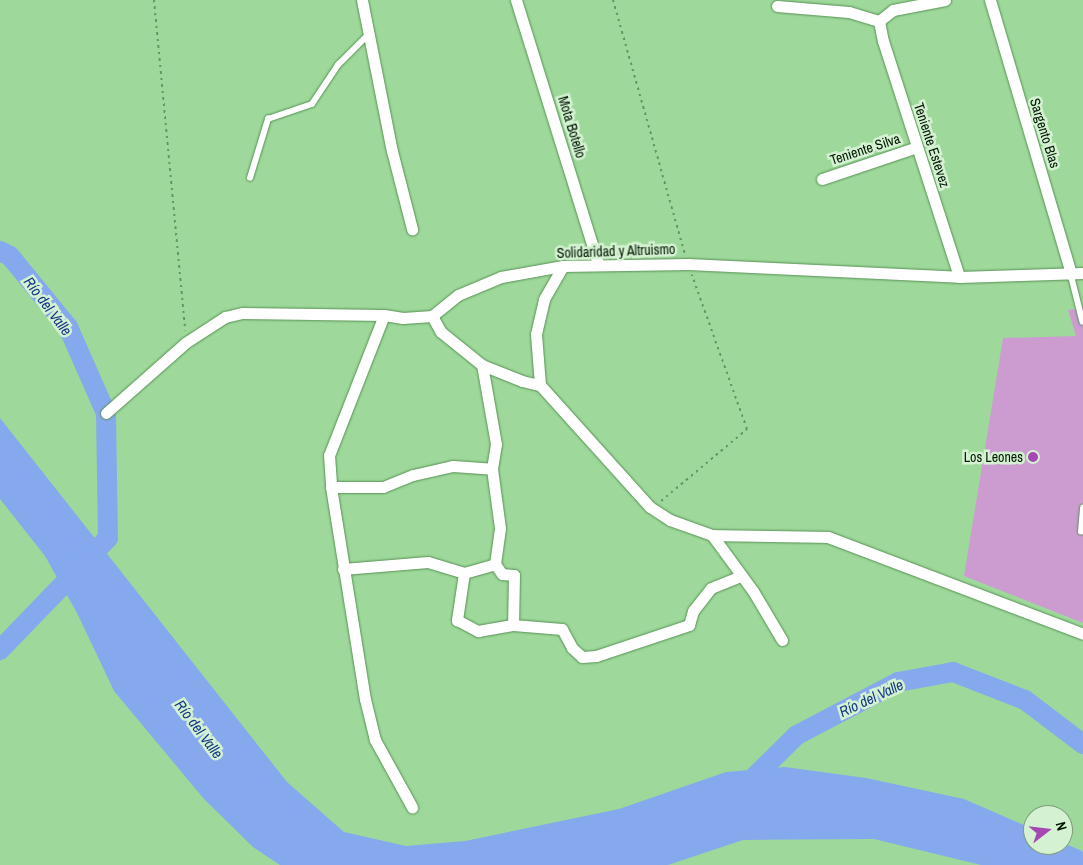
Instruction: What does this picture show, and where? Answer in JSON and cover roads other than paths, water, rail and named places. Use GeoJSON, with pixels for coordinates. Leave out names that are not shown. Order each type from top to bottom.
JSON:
{"type":"FeatureCollection","features":[{"type":"Feature","properties":{"kind":"street"},"geometry":{"type":"LineString","coordinates":[[362,0],[371,32],[392,152],[412,229]]}},
{"type":"Feature","properties":{"kind":"street","name":"Mota Botello"},"geometry":{"type":"LineString","coordinates":[[516,0],[598,264]]}},
{"type":"Feature","properties":{"kind":"street"},"geometry":{"type":"LineString","coordinates":[[777,6],[849,12],[879,21],[893,10],[945,0]]}},
{"type":"Feature","properties":{"kind":"street","name":"Sargento Blas"},"geometry":{"type":"LineString","coordinates":[[990,0],[1077,274]]}},
{"type":"Feature","properties":{"kind":"street","name":"Teniente Estevez"},"geometry":{"type":"LineString","coordinates":[[879,21],[959,277]]}},
{"type":"Feature","properties":{"kind":"street","name":"Teniente Silva"},"geometry":{"type":"LineString","coordinates":[[822,178],[917,147]]}},
{"type":"Feature","properties":{"kind":"street","name":"Solidaridad y Altruismo"},"geometry":{"type":"LineString","coordinates":[[432,316],[458,295],[501,277],[563,266],[688,264],[959,277],[1077,274]]}},
{"type":"Feature","properties":{"kind":"street"},"geometry":{"type":"LineString","coordinates":[[540,385],[536,334],[544,299],[563,266]]}},
{"type":"Feature","properties":{"kind":"street"},"geometry":{"type":"LineString","coordinates":[[106,413],[185,343],[225,317],[243,313],[384,315],[403,318],[432,316],[441,332],[482,365],[540,385],[650,507],[670,520],[712,535],[828,538],[1083,634]]}},
{"type":"Feature","properties":{"kind":"street"},"geometry":{"type":"LineString","coordinates":[[384,315],[329,455],[330,487],[343,569],[375,740],[412,807]]}},
{"type":"Feature","properties":{"kind":"street"},"geometry":{"type":"LineString","coordinates":[[482,365],[496,444],[492,470],[500,528],[495,564],[502,574],[514,576],[513,625]]}},
{"type":"Feature","properties":{"kind":"street"},"geometry":{"type":"LineString","coordinates":[[330,487],[383,487],[413,475],[453,466],[492,470]]}},
{"type":"Feature","properties":{"kind":"street"},"geometry":{"type":"LineString","coordinates":[[712,535],[782,640]]}},
{"type":"Feature","properties":{"kind":"street"},"geometry":{"type":"LineString","coordinates":[[343,569],[428,562],[464,572],[495,564]]}},
{"type":"Feature","properties":{"kind":"street"},"geometry":{"type":"LineString","coordinates":[[464,572],[457,620],[478,631],[513,625],[562,630],[572,648],[582,657],[596,656],[689,624],[693,611],[711,588],[741,576]]}},
{"type":"Feature","properties":{"kind":"lane"},"geometry":{"type":"LineString","coordinates":[[250,178],[268,119],[312,104],[338,65],[371,32]]}},
{"type":"Feature","properties":{"kind":"lane"},"geometry":{"type":"LineString","coordinates":[[1077,274],[1083,322]]}},
{"type":"Feature","properties":{"kind":"lane"},"geometry":{"type":"LineString","coordinates":[[1080,532],[1083,508]]}},
{"type":"Feature","properties":{"kind":"water"},"geometry":{"type":"Polygon","coordinates":[[[0,418],[287,782],[344,832],[406,846],[465,841],[619,809],[726,772],[785,767],[866,778],[964,799],[1023,825],[1023,855],[1073,855],[1073,847],[1083,852],[1083,865],[981,865],[874,839],[743,840],[668,865],[280,865],[253,847],[204,799],[114,691],[77,613],[45,556],[0,499],[0,418]]]}},
{"type":"Feature","properties":{"kind":"waterway","name":"Río del Valle"},"geometry":{"type":"LineString","coordinates":[[0,251],[10,256],[68,327],[106,413],[108,538],[0,650]]}},
{"type":"Feature","properties":{"kind":"waterway","name":"Río del Valle"},"geometry":{"type":"LineString","coordinates":[[743,788],[797,735],[898,682],[953,672],[1025,700],[1083,744]]}},
{"type":"Feature","properties":{"kind":"place","name":"Los Leones"},"geometry":{"type":"Point","coordinates":[1033,457]}}]}
